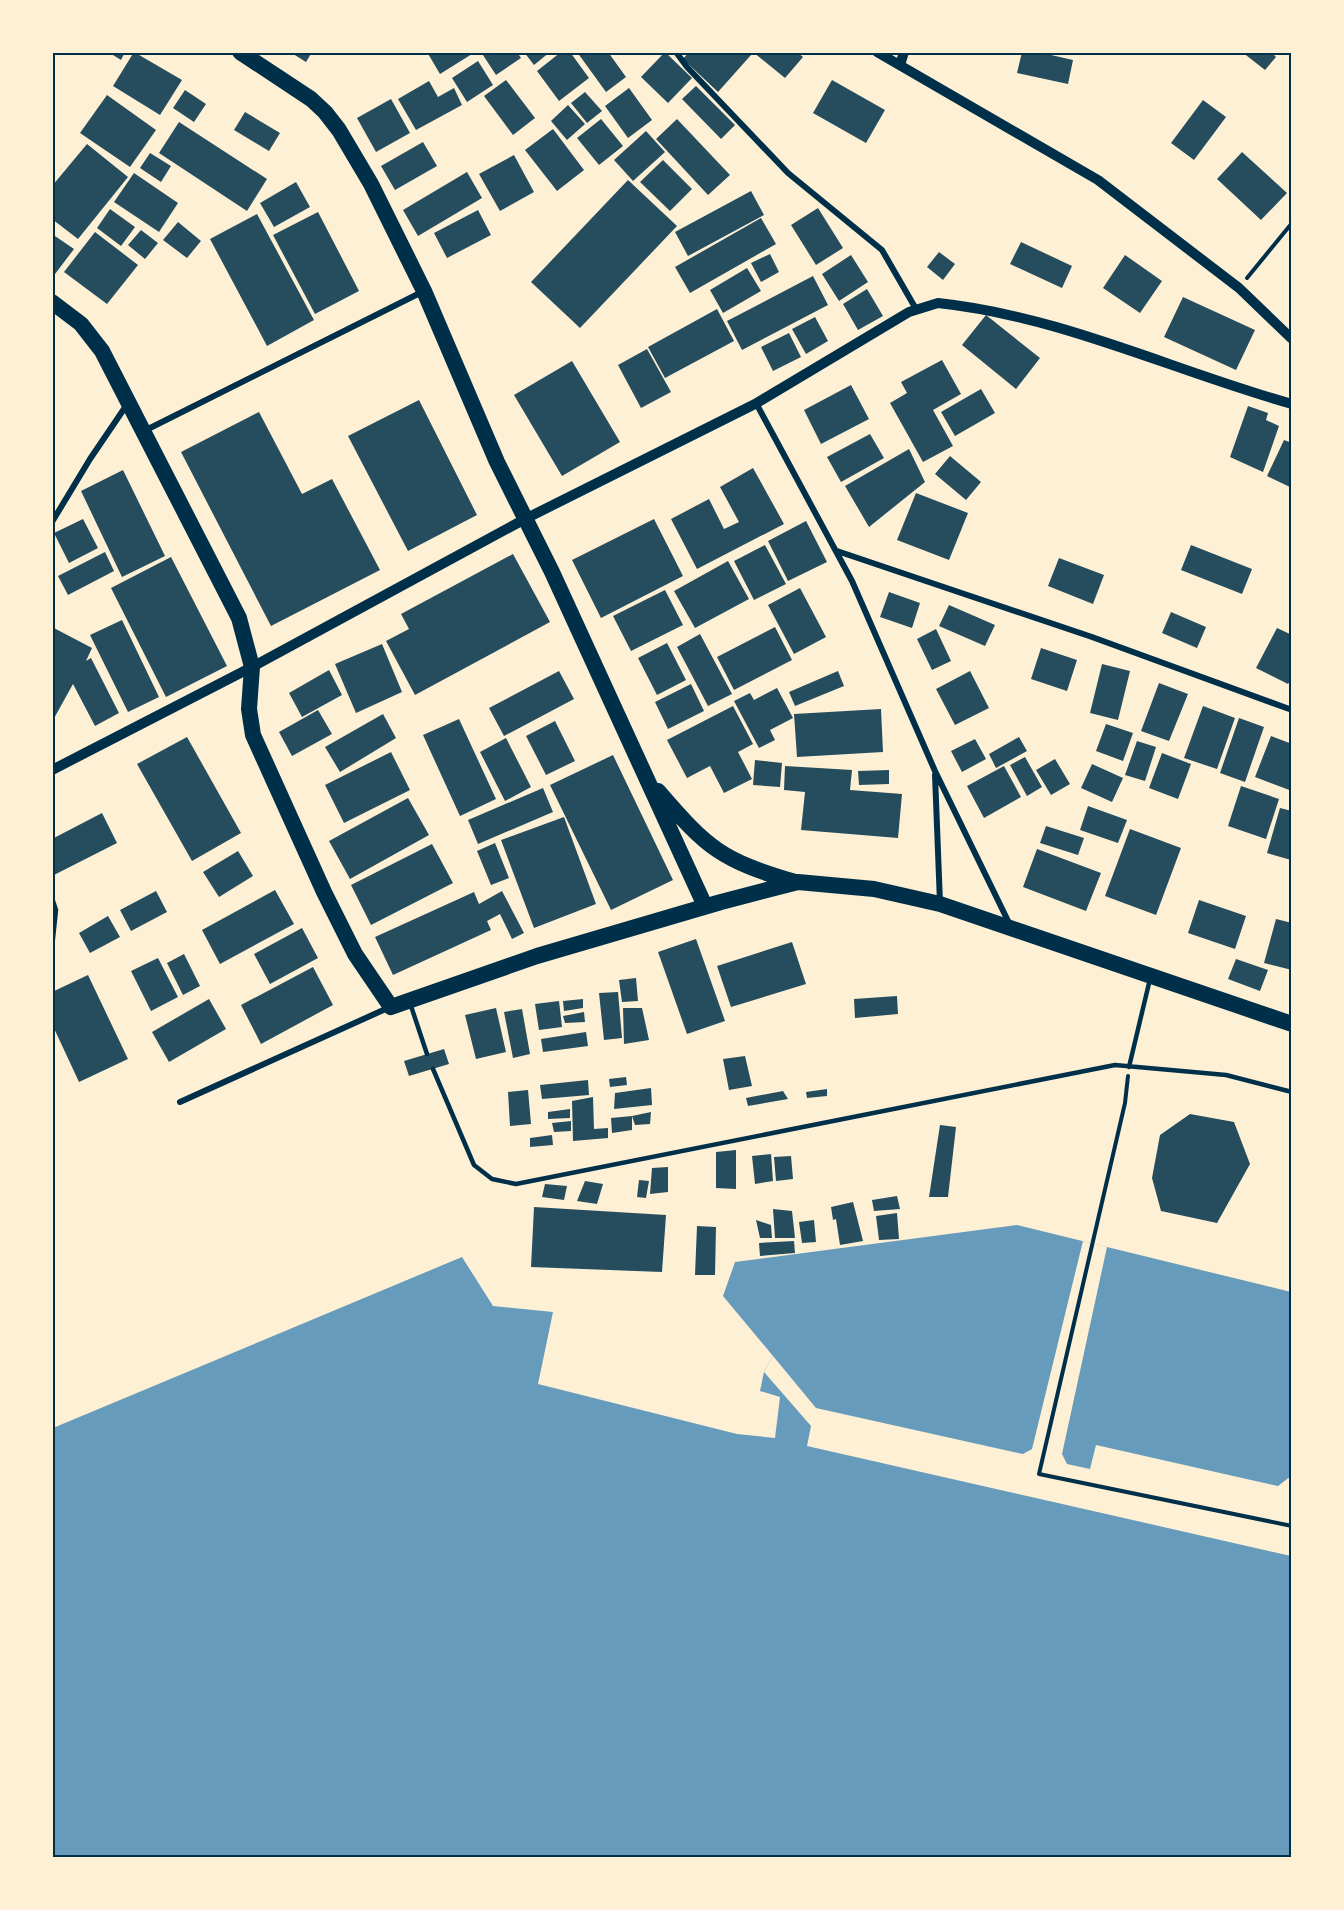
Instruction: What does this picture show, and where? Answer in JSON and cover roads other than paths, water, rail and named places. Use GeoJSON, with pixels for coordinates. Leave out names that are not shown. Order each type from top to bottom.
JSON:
{"type":"FeatureCollection","features":[{"type":"Feature","properties":{"kind":"highway"},"geometry":{"type":"LineString","coordinates":[[240,52],[310,99],[333,121],[371,184],[424,291],[482,430],[705,906]]}},
{"type":"Feature","properties":{"kind":"highway"},"geometry":{"type":"LineString","coordinates":[[52,302],[93,336],[239,618],[252,667],[249,709],[253,735],[324,892],[355,954],[391,1007],[537,957],[705,906],[798,882]]}},
{"type":"Feature","properties":{"kind":"highway"},"geometry":{"type":"LineString","coordinates":[[646,777],[708,846],[750,869],[798,882],[874,889],[940,904],[1292,1024]]}},
{"type":"Feature","properties":{"kind":"street"},"geometry":{"type":"LineString","coordinates":[[676,52],[687,67],[788,173],[882,250],[916,309]]}},
{"type":"Feature","properties":{"kind":"street"},"geometry":{"type":"LineString","coordinates":[[877,52],[1079,167],[1239,288],[1292,339]]}},
{"type":"Feature","properties":{"kind":"street"},"geometry":{"type":"LineString","coordinates":[[900,65],[904,52]]}},
{"type":"Feature","properties":{"kind":"street"},"geometry":{"type":"LineString","coordinates":[[143,431],[424,291]]}},
{"type":"Feature","properties":{"kind":"street"},"geometry":{"type":"LineString","coordinates":[[52,770],[252,667],[525,519],[756,403],[916,309],[938,303],[998,310],[1049,324],[1292,404]]}},
{"type":"Feature","properties":{"kind":"street"},"geometry":{"type":"LineString","coordinates":[[52,522],[128,403]]}},
{"type":"Feature","properties":{"kind":"street"},"geometry":{"type":"LineString","coordinates":[[756,403],[837,551],[935,771],[1012,930]]}},
{"type":"Feature","properties":{"kind":"street"},"geometry":{"type":"LineString","coordinates":[[837,551],[1092,637],[1292,710]]}},
{"type":"Feature","properties":{"kind":"street"},"geometry":{"type":"LineString","coordinates":[[935,771],[940,904]]}},
{"type":"Feature","properties":{"kind":"street"},"geometry":{"type":"LineString","coordinates":[[180,1102],[391,1007]]}},
{"type":"Feature","properties":{"kind":"lane"},"geometry":{"type":"LineString","coordinates":[[52,898],[56,910],[52,948]]}},
{"type":"Feature","properties":{"kind":"lane"},"geometry":{"type":"LineString","coordinates":[[1129,1067],[1150,976]]}},
{"type":"Feature","properties":{"kind":"lane"},"geometry":{"type":"LineString","coordinates":[[409,1000],[427,1054]]}},
{"type":"Feature","properties":{"kind":"lane"},"geometry":{"type":"LineString","coordinates":[[433,1069],[474,1165],[492,1179],[516,1184],[1102,1066],[1226,1075],[1292,1092]]}},
{"type":"Feature","properties":{"kind":"water"},"geometry":{"type":"Polygon","coordinates":[[[1017,1225],[1291,1292],[1291,1857],[53,1858],[53,1428],[462,1257],[493,1306],[553,1312],[538,1384],[737,1434],[775,1438],[780,1397],[760,1391],[764,1372],[773,1356],[723,1296],[735,1262],[1017,1225]]]}}]}
